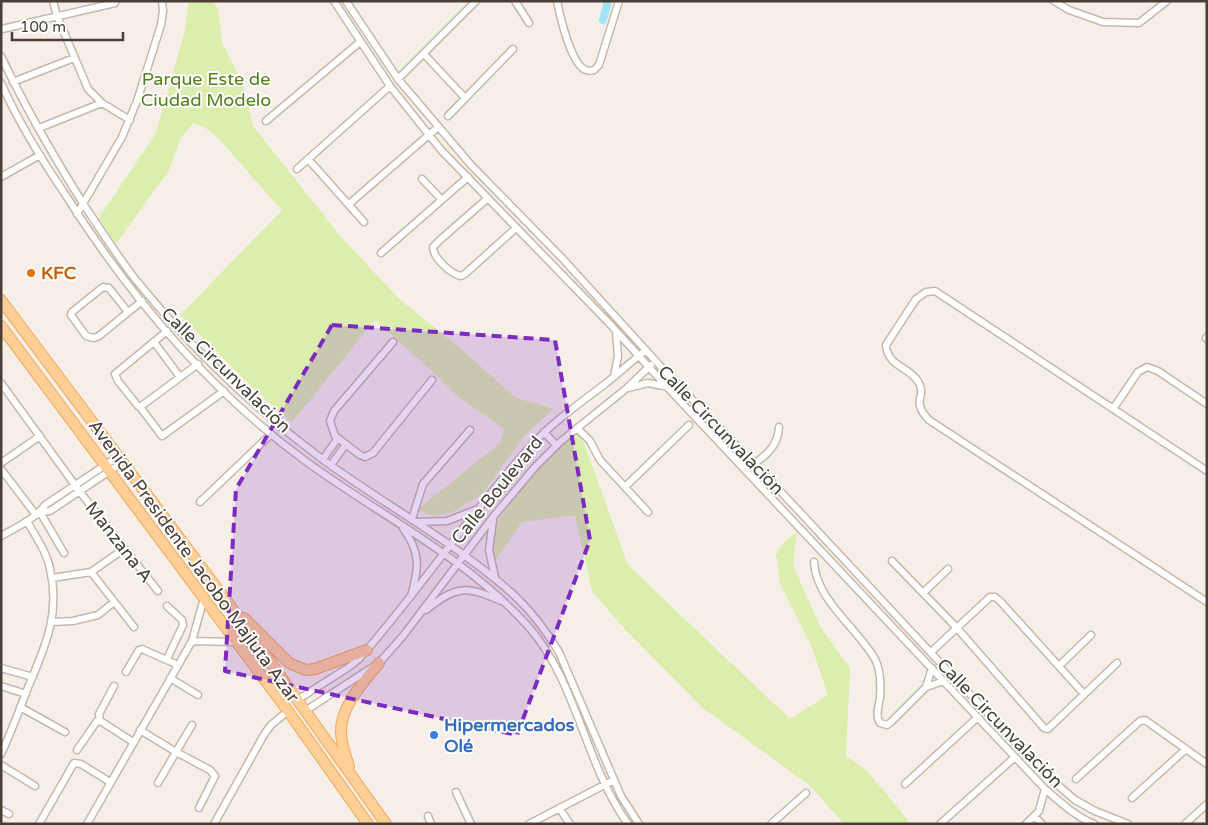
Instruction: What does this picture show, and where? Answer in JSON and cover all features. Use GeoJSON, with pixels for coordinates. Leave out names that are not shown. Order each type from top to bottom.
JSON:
{"type":"FeatureCollection","features":[{"type":"Feature","properties":{"kind":"main road","name":"Avenida Presidente Jacobo Majluta Azar"},"geometry":{"type":"LineString","coordinates":[[1,300],[226,600],[386,824]]}},
{"type":"Feature","properties":{"kind":"main road","name":"Avenida Presidente Jacobo Majluta Azar"},"geometry":{"type":"LineString","coordinates":[[1,326],[288,711],[368,824]]}},
{"type":"Feature","properties":{"kind":"main road"},"geometry":{"type":"LineString","coordinates":[[226,600],[289,663],[306,670],[315,669],[367,650]]}},
{"type":"Feature","properties":{"kind":"main road"},"geometry":{"type":"LineString","coordinates":[[351,774],[342,741],[342,718],[351,700],[379,663]]}},
{"type":"Feature","properties":{"kind":"street"},"geometry":{"type":"LineString","coordinates":[[53,1],[57,16],[88,89],[102,103],[130,120]]}},
{"type":"Feature","properties":{"kind":"street"},"geometry":{"type":"LineString","coordinates":[[77,214],[110,160],[130,120],[161,25],[162,1]]}},
{"type":"Feature","properties":{"kind":"street","name":"Calle Circunvalación"},"geometry":{"type":"LineString","coordinates":[[334,1],[390,86],[428,134],[468,178],[649,366],[1045,789],[1068,809],[1094,824]]}},
{"type":"Feature","properties":{"kind":"street","name":"Calle Circunvalación"},"geometry":{"type":"LineString","coordinates":[[346,1],[398,79],[471,165],[562,258],[655,360],[946,669],[1051,779],[1075,800],[1095,811],[1128,824]]}},
{"type":"Feature","properties":{"kind":"street"},"geometry":{"type":"LineString","coordinates":[[398,79],[476,1]]}},
{"type":"Feature","properties":{"kind":"street"},"geometry":{"type":"LineString","coordinates":[[515,1],[529,23]]}},
{"type":"Feature","properties":{"kind":"street"},"geometry":{"type":"LineString","coordinates":[[557,1],[566,35],[576,60],[587,71],[594,70],[599,65],[619,1]]}},
{"type":"Feature","properties":{"kind":"street"},"geometry":{"type":"LineString","coordinates":[[1054,1],[1068,10],[1103,22],[1139,23],[1167,1]]}},
{"type":"Feature","properties":{"kind":"street"},"geometry":{"type":"LineString","coordinates":[[2,29],[115,3]]}},
{"type":"Feature","properties":{"kind":"street"},"geometry":{"type":"LineString","coordinates":[[266,121],[360,42]]}},
{"type":"Feature","properties":{"kind":"street"},"geometry":{"type":"LineString","coordinates":[[448,116],[514,49]]}},
{"type":"Feature","properties":{"kind":"street"},"geometry":{"type":"LineString","coordinates":[[424,54],[465,98]]}},
{"type":"Feature","properties":{"kind":"street","name":"Calle Circunvalación"},"geometry":{"type":"LineString","coordinates":[[1,56],[13,82],[39,128],[107,240],[136,280],[180,330],[264,414],[322,459],[415,521],[495,578],[522,602],[547,633],[559,652],[571,676],[621,796],[639,824]]}},
{"type":"Feature","properties":{"kind":"street"},"geometry":{"type":"LineString","coordinates":[[13,82],[74,58]]}},
{"type":"Feature","properties":{"kind":"street","name":"Calle Circunvalación"},"geometry":{"type":"LineString","coordinates":[[1,83],[40,155],[77,214],[122,278],[167,331],[224,391],[271,434],[336,482],[484,583],[527,625],[551,657],[563,680],[605,784],[613,801],[628,824]]}},
{"type":"Feature","properties":{"kind":"street"},"geometry":{"type":"LineString","coordinates":[[297,169],[390,86]]}},
{"type":"Feature","properties":{"kind":"street"},"geometry":{"type":"LineString","coordinates":[[39,128],[102,103]]}},
{"type":"Feature","properties":{"kind":"street"},"geometry":{"type":"LineString","coordinates":[[348,204],[438,127]]}},
{"type":"Feature","properties":{"kind":"street"},"geometry":{"type":"LineString","coordinates":[[1,176],[40,155]]}},
{"type":"Feature","properties":{"kind":"street"},"geometry":{"type":"LineString","coordinates":[[308,159],[364,222]]}},
{"type":"Feature","properties":{"kind":"street"},"geometry":{"type":"LineString","coordinates":[[381,254],[468,178]]}},
{"type":"Feature","properties":{"kind":"street"},"geometry":{"type":"LineString","coordinates":[[422,179],[442,199]]}},
{"type":"Feature","properties":{"kind":"street"},"geometry":{"type":"LineString","coordinates":[[488,198],[433,247],[434,253],[452,272],[461,276],[516,228]]}},
{"type":"Feature","properties":{"kind":"street"},"geometry":{"type":"LineString","coordinates":[[128,312],[109,288],[103,287],[72,312],[71,316],[86,336],[94,338],[128,312],[142,301]]}},
{"type":"Feature","properties":{"kind":"street"},"geometry":{"type":"LineString","coordinates":[[1207,471],[935,291],[926,292],[916,299],[886,345],[887,354],[892,361],[911,374],[919,383],[921,391],[918,402],[921,411],[929,420],[1207,602]]}},
{"type":"Feature","properties":{"kind":"street"},"geometry":{"type":"LineString","coordinates":[[614,376],[618,356],[615,330]]}},
{"type":"Feature","properties":{"kind":"street"},"geometry":{"type":"LineString","coordinates":[[167,331],[115,374],[118,381],[162,436],[224,391]]}},
{"type":"Feature","properties":{"kind":"street"},"geometry":{"type":"LineString","coordinates":[[154,342],[180,377]]}},
{"type":"Feature","properties":{"kind":"street"},"geometry":{"type":"LineString","coordinates":[[393,342],[334,411],[330,421],[338,438],[360,455],[365,457],[373,453],[432,380]]}},
{"type":"Feature","properties":{"kind":"street","name":"Calle Boulevard"},"geometry":{"type":"LineString","coordinates":[[297,700],[349,667],[367,650],[410,600],[479,508],[528,448],[544,432],[646,350]]}},
{"type":"Feature","properties":{"kind":"street","name":"Calle Boulevard"},"geometry":{"type":"LineString","coordinates":[[304,711],[379,663],[419,615],[493,517],[536,467],[556,446],[627,388],[655,360]]}},
{"type":"Feature","properties":{"kind":"street"},"geometry":{"type":"LineString","coordinates":[[140,407],[198,364]]}},
{"type":"Feature","properties":{"kind":"street"},"geometry":{"type":"LineString","coordinates":[[1113,409],[1138,372],[1147,367],[1158,371],[1207,404]]}},
{"type":"Feature","properties":{"kind":"street","name":"Manzana A"},"geometry":{"type":"LineString","coordinates":[[1,383],[80,492],[158,591]]}},
{"type":"Feature","properties":{"kind":"street"},"geometry":{"type":"LineString","coordinates":[[627,388],[648,383],[667,387]]}},
{"type":"Feature","properties":{"kind":"street"},"geometry":{"type":"LineString","coordinates":[[625,487],[689,426]]}},
{"type":"Feature","properties":{"kind":"street"},"geometry":{"type":"LineString","coordinates":[[754,464],[775,446],[779,427]]}},
{"type":"Feature","properties":{"kind":"street"},"geometry":{"type":"LineString","coordinates":[[577,428],[590,441],[600,460],[648,512]]}},
{"type":"Feature","properties":{"kind":"street"},"geometry":{"type":"LineString","coordinates":[[470,430],[423,484],[415,521],[447,521],[462,517],[479,508]]}},
{"type":"Feature","properties":{"kind":"street"},"geometry":{"type":"LineString","coordinates":[[544,432],[556,446]]}},
{"type":"Feature","properties":{"kind":"street"},"geometry":{"type":"LineString","coordinates":[[200,502],[271,434]]}},
{"type":"Feature","properties":{"kind":"street"},"geometry":{"type":"LineString","coordinates":[[1,463],[40,436]]}},
{"type":"Feature","properties":{"kind":"street"},"geometry":{"type":"LineString","coordinates":[[322,459],[338,438]]}},
{"type":"Feature","properties":{"kind":"street"},"geometry":{"type":"LineString","coordinates":[[331,465],[346,444]]}},
{"type":"Feature","properties":{"kind":"street"},"geometry":{"type":"LineString","coordinates":[[1,536],[38,513],[45,504],[121,459]]}},
{"type":"Feature","properties":{"kind":"street"},"geometry":{"type":"LineString","coordinates":[[38,513],[50,511],[80,492],[107,468]]}},
{"type":"Feature","properties":{"kind":"street"},"geometry":{"type":"LineString","coordinates":[[1,469],[38,513],[64,553]]}},
{"type":"Feature","properties":{"kind":"street"},"geometry":{"type":"LineString","coordinates":[[336,482],[343,473]]}},
{"type":"Feature","properties":{"kind":"street"},"geometry":{"type":"LineString","coordinates":[[493,517],[489,550],[495,578]]}},
{"type":"Feature","properties":{"kind":"street"},"geometry":{"type":"LineString","coordinates":[[1,754],[5,737],[26,694],[48,639],[52,622],[54,598],[52,578],[47,558],[27,521]]}},
{"type":"Feature","properties":{"kind":"street"},"geometry":{"type":"LineString","coordinates":[[400,525],[409,536],[418,560],[417,574],[410,600]]}},
{"type":"Feature","properties":{"kind":"street"},"geometry":{"type":"LineString","coordinates":[[52,578],[91,572],[124,550]]}},
{"type":"Feature","properties":{"kind":"street"},"geometry":{"type":"LineString","coordinates":[[892,560],[957,628],[1044,728],[1048,729],[1117,663]]}},
{"type":"Feature","properties":{"kind":"street"},"geometry":{"type":"LineString","coordinates":[[814,562],[816,576],[822,589],[875,659],[880,671],[880,696],[877,718],[880,723],[887,725],[926,687],[944,681]]}},
{"type":"Feature","properties":{"kind":"street"},"geometry":{"type":"LineString","coordinates":[[924,592],[948,569]]}},
{"type":"Feature","properties":{"kind":"street"},"geometry":{"type":"LineString","coordinates":[[91,572],[134,626]]}},
{"type":"Feature","properties":{"kind":"street"},"geometry":{"type":"LineString","coordinates":[[419,615],[444,597],[453,592],[464,590],[474,590],[505,602]]}},
{"type":"Feature","properties":{"kind":"street"},"geometry":{"type":"LineString","coordinates":[[931,652],[990,597],[995,597],[1000,600],[1084,694]]}},
{"type":"Feature","properties":{"kind":"street"},"geometry":{"type":"LineString","coordinates":[[86,824],[192,641],[204,598]]}},
{"type":"Feature","properties":{"kind":"street"},"geometry":{"type":"LineString","coordinates":[[52,622],[73,621],[98,615],[114,602]]}},
{"type":"Feature","properties":{"kind":"street"},"geometry":{"type":"LineString","coordinates":[[167,606],[182,620],[183,625],[167,659]]}},
{"type":"Feature","properties":{"kind":"street"},"geometry":{"type":"LineString","coordinates":[[1059,666],[1092,635]]}},
{"type":"Feature","properties":{"kind":"street"},"geometry":{"type":"LineString","coordinates":[[192,641],[236,642]]}},
{"type":"Feature","properties":{"kind":"street"},"geometry":{"type":"LineString","coordinates":[[126,672],[139,650],[145,649],[178,665]]}},
{"type":"Feature","properties":{"kind":"street"},"geometry":{"type":"LineString","coordinates":[[1,668],[33,677]]}},
{"type":"Feature","properties":{"kind":"street"},"geometry":{"type":"LineString","coordinates":[[926,687],[932,668]]}},
{"type":"Feature","properties":{"kind":"street"},"geometry":{"type":"LineString","coordinates":[[938,675],[946,669]]}},
{"type":"Feature","properties":{"kind":"street"},"geometry":{"type":"LineString","coordinates":[[170,678],[198,695]]}},
{"type":"Feature","properties":{"kind":"street"},"geometry":{"type":"LineString","coordinates":[[1,686],[26,694]]}},
{"type":"Feature","properties":{"kind":"street"},"geometry":{"type":"LineString","coordinates":[[114,686],[99,714],[100,721],[133,742]]}},
{"type":"Feature","properties":{"kind":"street"},"geometry":{"type":"LineString","coordinates":[[20,707],[65,732]]}},
{"type":"Feature","properties":{"kind":"street"},"geometry":{"type":"LineString","coordinates":[[214,824],[265,733],[271,725],[288,711]]}},
{"type":"Feature","properties":{"kind":"street"},"geometry":{"type":"LineString","coordinates":[[905,784],[978,717]]}},
{"type":"Feature","properties":{"kind":"street"},"geometry":{"type":"LineString","coordinates":[[1076,779],[1140,721],[1145,720],[1207,764]]}},
{"type":"Feature","properties":{"kind":"street"},"geometry":{"type":"LineString","coordinates":[[76,750],[97,721],[100,721]]}},
{"type":"Feature","properties":{"kind":"street"},"geometry":{"type":"LineString","coordinates":[[158,783],[192,725]]}},
{"type":"Feature","properties":{"kind":"street"},"geometry":{"type":"LineString","coordinates":[[140,730],[210,770],[215,776],[199,808]]}},
{"type":"Feature","properties":{"kind":"street"},"geometry":{"type":"LineString","coordinates":[[1132,798],[1186,749]]}},
{"type":"Feature","properties":{"kind":"street"},"geometry":{"type":"LineString","coordinates":[[940,824],[1015,757]]}},
{"type":"Feature","properties":{"kind":"street"},"geometry":{"type":"LineString","coordinates":[[39,824],[74,763],[81,764],[110,782]]}},
{"type":"Feature","properties":{"kind":"street"},"geometry":{"type":"LineString","coordinates":[[1,765],[36,786]]}},
{"type":"Feature","properties":{"kind":"street"},"geometry":{"type":"LineString","coordinates":[[529,824],[614,780]]}},
{"type":"Feature","properties":{"kind":"street"},"geometry":{"type":"LineString","coordinates":[[1026,824],[1039,812],[1045,789]]}},
{"type":"Feature","properties":{"kind":"street"},"geometry":{"type":"LineString","coordinates":[[456,792],[471,824]]}},
{"type":"Feature","properties":{"kind":"street"},"geometry":{"type":"LineString","coordinates":[[771,824],[806,793]]}},
{"type":"Feature","properties":{"kind":"street"},"geometry":{"type":"LineString","coordinates":[[1185,824],[1207,804]]}},
{"type":"Feature","properties":{"kind":"street"},"geometry":{"type":"LineString","coordinates":[[559,808],[570,824]]}},
{"type":"Feature","properties":{"kind":"street"},"geometry":{"type":"LineString","coordinates":[[1,810],[9,814]]}},
{"type":"Feature","properties":{"kind":"street"},"geometry":{"type":"LineString","coordinates":[[428,816],[431,824]]}},
{"type":"Feature","properties":{"kind":"street"},"geometry":{"type":"LineString","coordinates":[[1035,817],[1042,824]]}},
{"type":"Feature","properties":{"kind":"highlighted area"},"geometry":{"type":"Polygon","coordinates":[[[332,325],[555,340],[590,540],[517,735],[225,671],[236,489],[332,325]]]}},
{"type":"Feature","properties":{"kind":"green space","name":"Parque Este de Ciudad Modelo"},"geometry":{"type":"Polygon","coordinates":[[[189,1],[213,1],[218,9],[222,42],[243,84],[253,126],[341,237],[399,299],[460,348],[516,398],[554,409],[526,434],[482,494],[453,512],[434,516],[417,510],[500,443],[504,429],[455,394],[375,320],[292,422],[259,394],[180,315],[282,210],[215,135],[204,127],[193,123],[181,138],[169,170],[116,244],[99,218],[156,133],[184,34],[189,1]]]}},
{"type":"Feature","properties":{"kind":"green space"},"geometry":{"type":"Polygon","coordinates":[[[574,429],[584,443],[628,565],[790,719],[828,695],[811,645],[780,583],[776,555],[784,542],[797,532],[793,566],[821,628],[850,668],[846,756],[865,769],[905,816],[909,824],[844,824],[809,785],[703,708],[618,622],[592,591],[575,515],[522,522],[495,561],[489,546],[498,520],[536,469],[574,429]]]}},
{"type":"Feature","properties":{"kind":"waterway"},"geometry":{"type":"LineString","coordinates":[[603,20],[608,1]]}},
{"type":"Feature","properties":{"kind":"place","name":"KFC"},"geometry":{"type":"Point","coordinates":[31,273]}},
{"type":"Feature","properties":{"kind":"place","name":"Hipermercados Olé"},"geometry":{"type":"Point","coordinates":[434,735]}}]}
